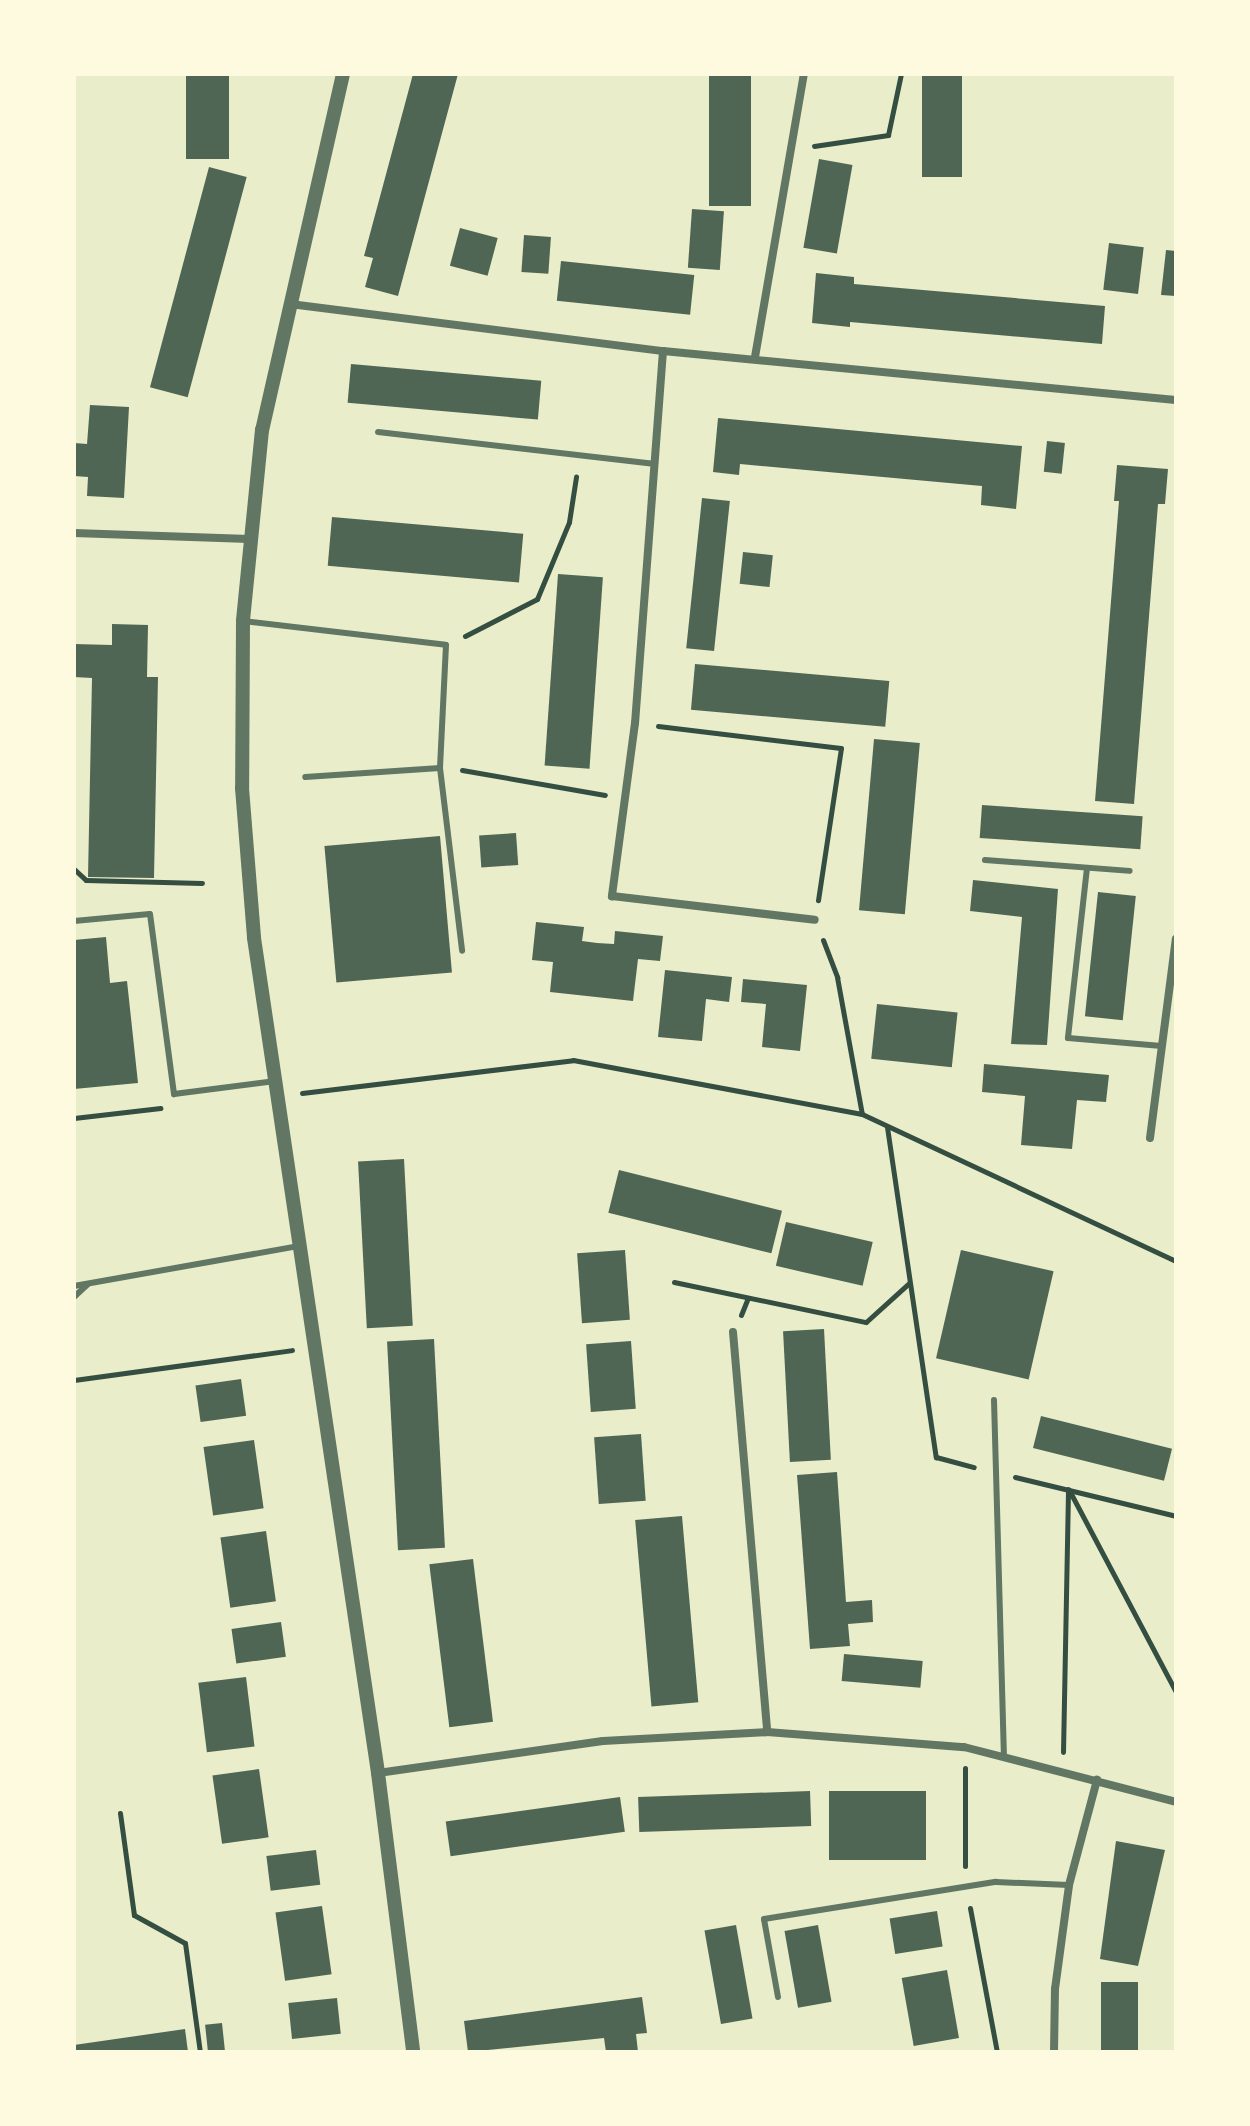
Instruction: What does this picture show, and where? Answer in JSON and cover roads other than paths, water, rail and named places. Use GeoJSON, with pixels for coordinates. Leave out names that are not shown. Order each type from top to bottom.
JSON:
{"type":"FeatureCollection","features":[{"type":"Feature","properties":{"kind":"street"},"geometry":{"type":"LineString","coordinates":[[343,74],[262,430],[243,621],[246,865],[313,1347],[378,1773],[413,2052]]}},
{"type":"Feature","properties":{"kind":"street"},"geometry":{"type":"LineString","coordinates":[[755,357],[789,146],[804,74]]}},
{"type":"Feature","properties":{"kind":"street"},"geometry":{"type":"LineString","coordinates":[[290,304],[663,351],[755,357],[1176,400]]}},
{"type":"Feature","properties":{"kind":"street"},"geometry":{"type":"LineString","coordinates":[[663,351],[635,723],[612,896],[815,920]]}},
{"type":"Feature","properties":{"kind":"street"},"geometry":{"type":"LineString","coordinates":[[74,533],[249,539]]}},
{"type":"Feature","properties":{"kind":"street"},"geometry":{"type":"LineString","coordinates":[[1150,1138],[1162,1046],[1174,988],[1176,939]]}},
{"type":"Feature","properties":{"kind":"street"},"geometry":{"type":"LineString","coordinates":[[733,1332],[767,1732]]}},
{"type":"Feature","properties":{"kind":"street"},"geometry":{"type":"LineString","coordinates":[[378,1773],[603,1741],[767,1732],[862,1736],[1004,1755],[1176,1802]]}},
{"type":"Feature","properties":{"kind":"street"},"geometry":{"type":"LineString","coordinates":[[1054,2052],[1055,1989],[1069,1885],[1097,1780]]}},
{"type":"Feature","properties":{"kind":"lane"},"geometry":{"type":"LineString","coordinates":[[378,432],[653,464]]}},
{"type":"Feature","properties":{"kind":"lane"},"geometry":{"type":"LineString","coordinates":[[243,621],[446,645],[441,767],[462,951]]}},
{"type":"Feature","properties":{"kind":"lane"},"geometry":{"type":"LineString","coordinates":[[305,777],[441,767]]}},
{"type":"Feature","properties":{"kind":"lane"},"geometry":{"type":"LineString","coordinates":[[985,860],[1130,871]]}},
{"type":"Feature","properties":{"kind":"lane"},"geometry":{"type":"LineString","coordinates":[[1087,868],[1068,1038],[1162,1046]]}},
{"type":"Feature","properties":{"kind":"lane"},"geometry":{"type":"LineString","coordinates":[[74,921],[150,914],[174,1094],[276,1088]]}},
{"type":"Feature","properties":{"kind":"lane"},"geometry":{"type":"LineString","coordinates":[[74,1286],[299,1246]]}},
{"type":"Feature","properties":{"kind":"lane"},"geometry":{"type":"LineString","coordinates":[[74,1297],[90,1282]]}},
{"type":"Feature","properties":{"kind":"lane"},"geometry":{"type":"LineString","coordinates":[[994,1400],[1004,1755]]}},
{"type":"Feature","properties":{"kind":"lane"},"geometry":{"type":"LineString","coordinates":[[778,1997],[764,1919],[996,1882],[1069,1885]]}}]}
